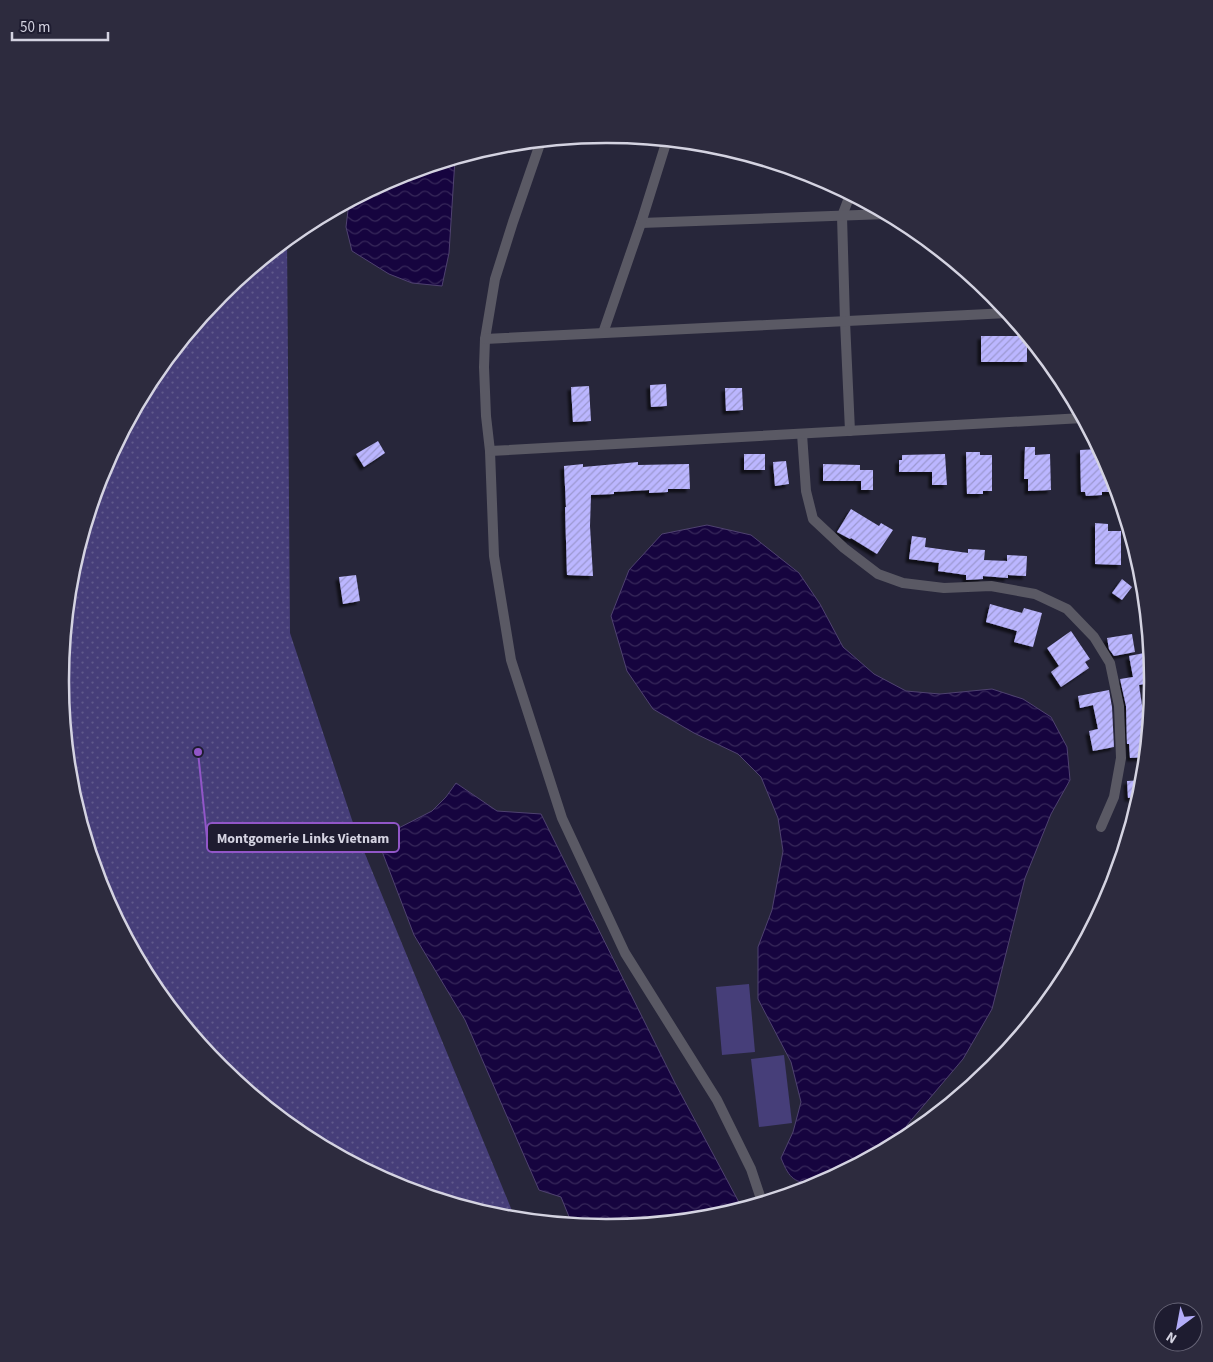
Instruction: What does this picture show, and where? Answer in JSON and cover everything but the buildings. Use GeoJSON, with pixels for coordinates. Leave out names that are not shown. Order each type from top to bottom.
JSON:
{"type":"FeatureCollection","features":[{"type":"Feature","properties":{"kind":"street"},"geometry":{"type":"LineString","coordinates":[[603,333],[665,147]]}},
{"type":"Feature","properties":{"kind":"street"},"geometry":{"type":"LineString","coordinates":[[539,148],[495,279],[485,339],[486,416],[490,451],[494,556],[511,660],[562,818],[625,953],[717,1100],[752,1169],[760,1196]]}},
{"type":"Feature","properties":{"kind":"street"},"geometry":{"type":"LineString","coordinates":[[848,201],[842,216],[850,431]]}},
{"type":"Feature","properties":{"kind":"street"},"geometry":{"type":"LineString","coordinates":[[641,223],[874,215]]}},
{"type":"Feature","properties":{"kind":"street"},"geometry":{"type":"LineString","coordinates":[[485,339],[999,313]]}},
{"type":"Feature","properties":{"kind":"street"},"geometry":{"type":"LineString","coordinates":[[490,451],[1076,418]]}},
{"type":"Feature","properties":{"kind":"street"},"geometry":{"type":"LineString","coordinates":[[802,434],[806,491],[813,519],[844,548],[878,574],[903,583],[944,588],[991,586],[1035,594],[1067,609],[1094,637],[1110,663],[1119,714],[1121,758],[1114,798],[1101,827]]}},
{"type":"Feature","properties":{"kind":"shaded area"},"geometry":{"type":"Polygon","coordinates":[[[287,248],[290,633],[356,832],[512,1210],[467,1200],[434,1190],[401,1178],[338,1147],[279,1108],[226,1061],[202,1036],[159,980],[124,919],[97,854],[79,786],[70,716],[70,646],[79,576],[97,508],[124,443],[159,382],[202,326],[252,277],[287,248]]]}},
{"type":"Feature","properties":{"kind":"shaded area"},"geometry":{"type":"Polygon","coordinates":[[[749,984],[755,1052],[722,1055],[716,987],[749,984]]]}},
{"type":"Feature","properties":{"kind":"shaded area"},"geometry":{"type":"Polygon","coordinates":[[[784,1055],[792,1123],[759,1127],[751,1059],[784,1055]]]}},
{"type":"Feature","properties":{"kind":"water"},"geometry":{"type":"Polygon","coordinates":[[[455,166],[449,253],[442,286],[412,283],[389,274],[352,251],[346,227],[348,210],[401,184],[455,166]]]}},
{"type":"Feature","properties":{"kind":"water"},"geometry":{"type":"Polygon","coordinates":[[[707,525],[751,535],[799,573],[820,604],[843,647],[874,674],[906,691],[940,694],[992,689],[1023,699],[1051,717],[1067,747],[1070,780],[1051,814],[1025,878],[992,1009],[963,1059],[906,1127],[875,1147],[801,1182],[790,1175],[781,1158],[793,1132],[801,1102],[791,1062],[758,999],[758,947],[772,910],[783,851],[778,818],[761,777],[738,754],[694,733],[653,709],[627,671],[611,616],[629,570],[662,534],[707,525]]]}},
{"type":"Feature","properties":{"kind":"water"},"geometry":{"type":"Polygon","coordinates":[[[456,783],[497,811],[541,814],[675,1083],[739,1202],[677,1214],[642,1218],[571,1218],[561,1197],[539,1190],[465,1020],[414,935],[380,846],[387,834],[432,811],[446,797],[456,783]]]}},
{"type":"Feature","properties":{"kind":"place","name":"Montgomerie Links Vietnam"},"geometry":{"type":"Point","coordinates":[198,752]}}]}
